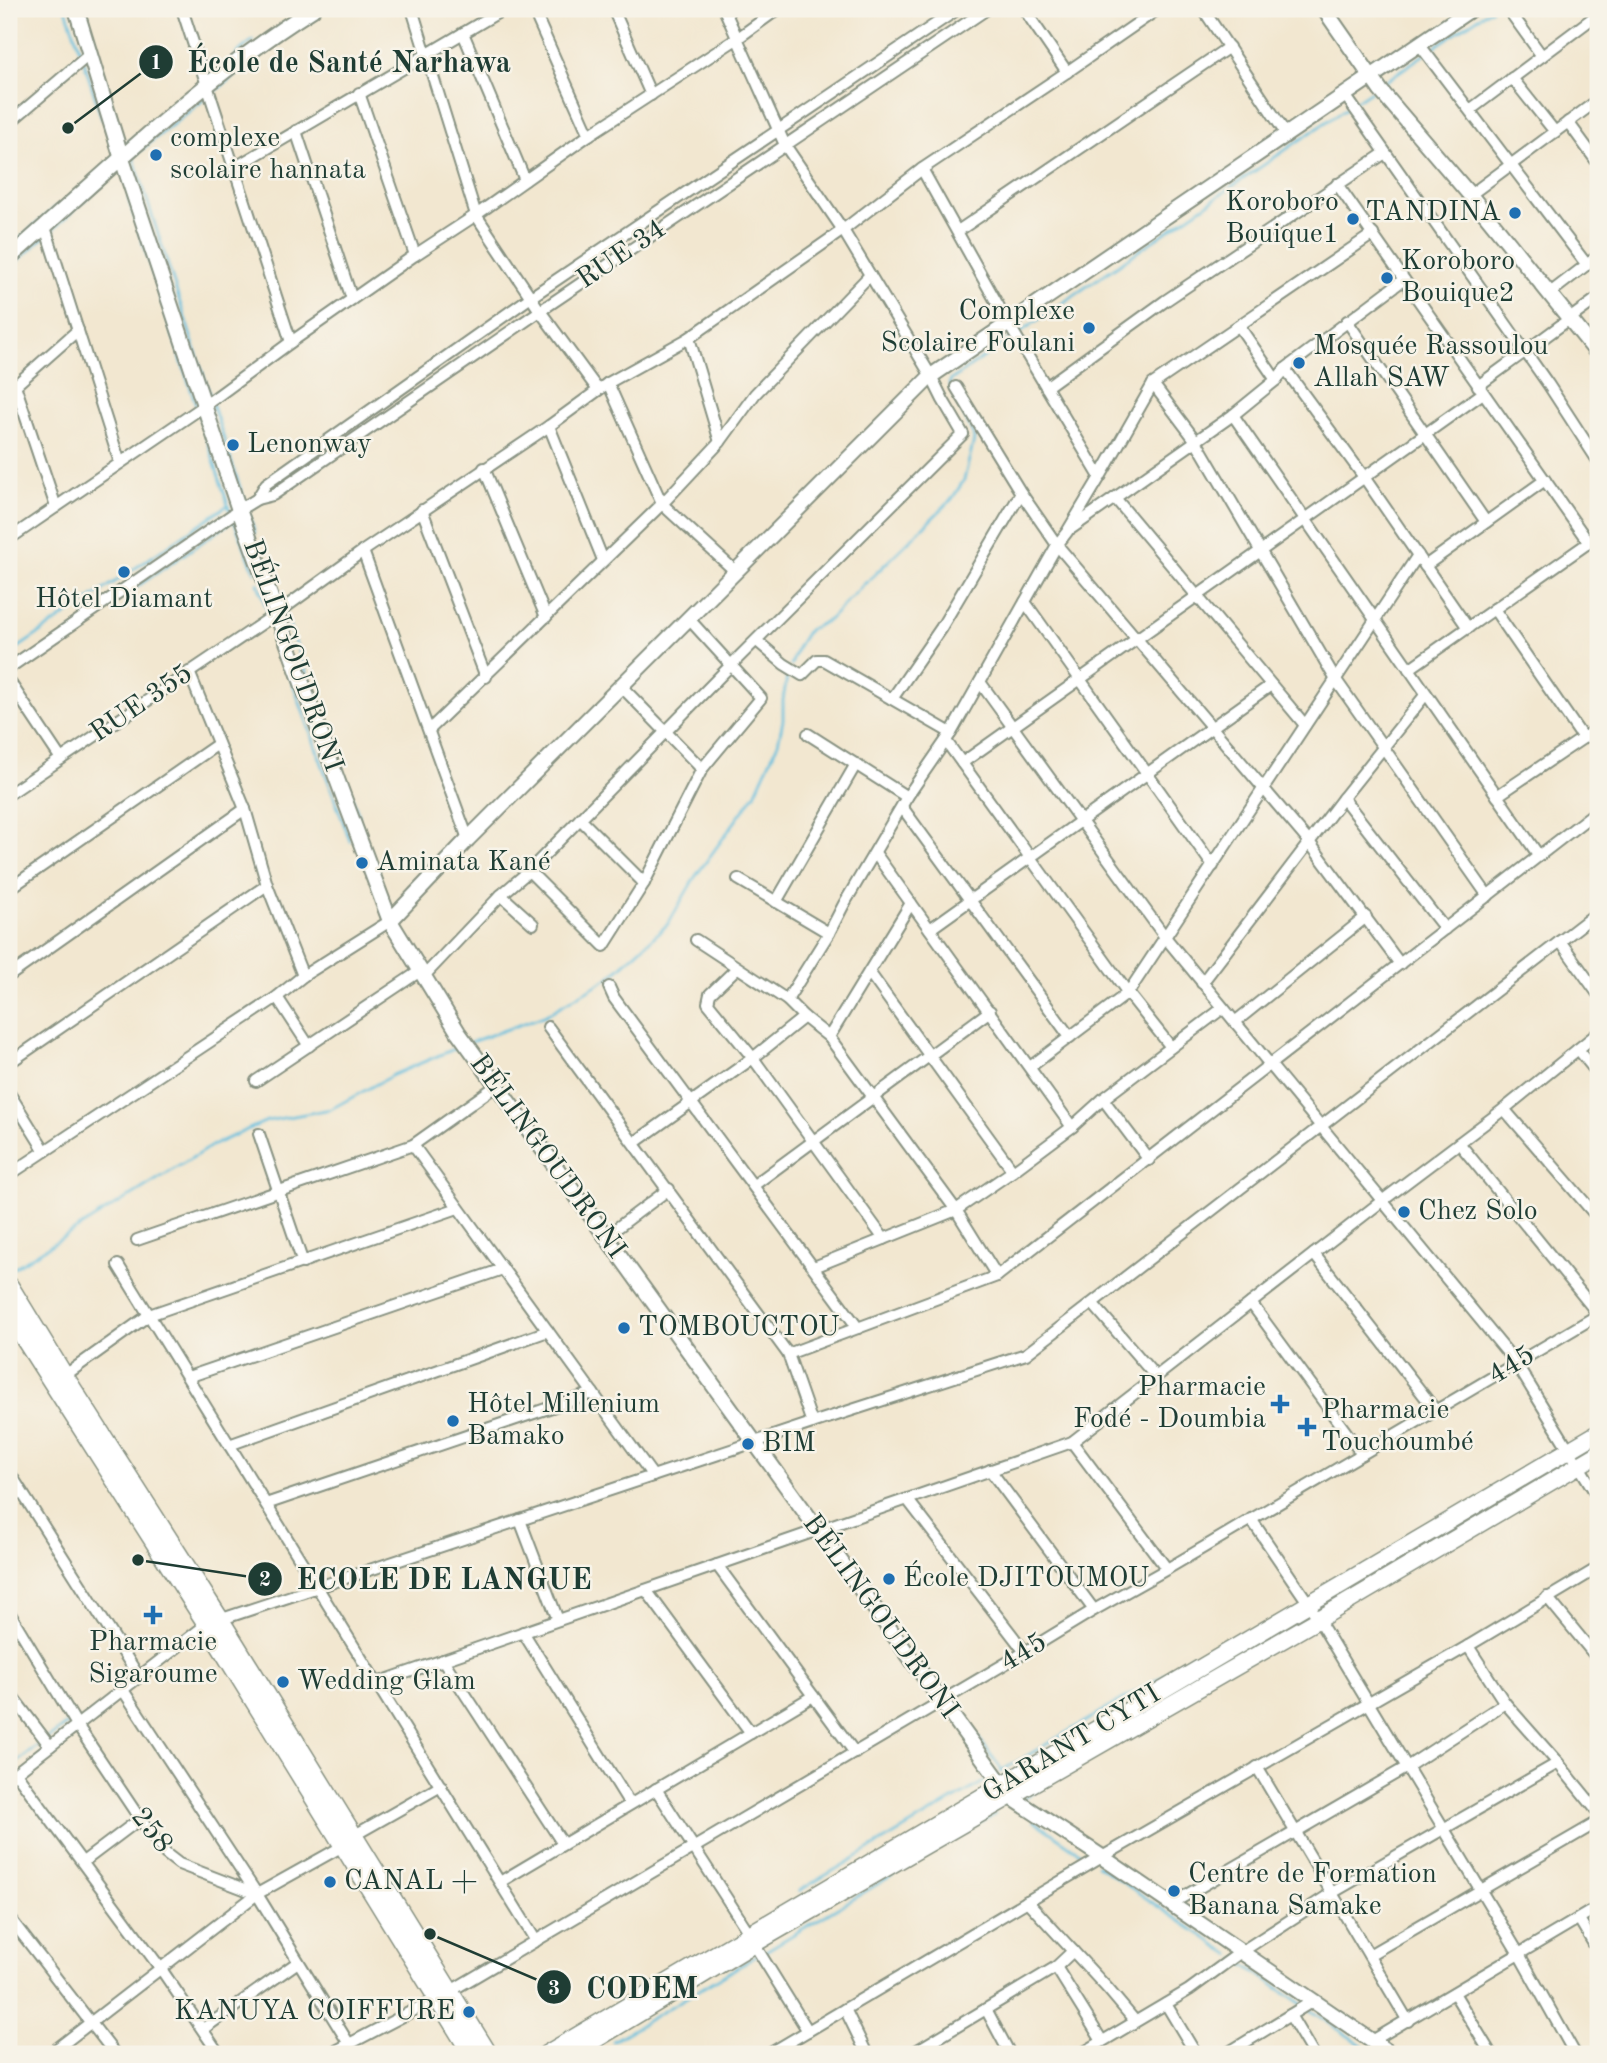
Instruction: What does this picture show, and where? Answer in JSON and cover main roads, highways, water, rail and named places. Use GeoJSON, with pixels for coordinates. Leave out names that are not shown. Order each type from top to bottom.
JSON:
{"type":"FeatureCollection","features":[{"type":"Feature","properties":{"kind":"main road"},"geometry":{"type":"LineString","coordinates":[[9,1286],[443,1995],[472,2054]]}},
{"type":"Feature","properties":{"kind":"main road"},"geometry":{"type":"LineString","coordinates":[[9,1314],[213,1622]]}},
{"type":"Feature","properties":{"kind":"main road","name":"GARANT CYTI"},"geometry":{"type":"LineString","coordinates":[[1007,1792],[1309,1604],[1598,1433]]}},
{"type":"Feature","properties":{"kind":"main road","name":"GARANT CYTI"},"geometry":{"type":"LineString","coordinates":[[546,2054],[1007,1792],[1319,1619],[1598,1454]]}},
{"type":"Feature","properties":{"kind":"main road","name":"GARANT CYTI"},"geometry":{"type":"LineString","coordinates":[[572,2054],[751,1939]]}},
{"type":"Feature","properties":{"kind":"main road"},"geometry":{"type":"LineString","coordinates":[[443,1995],[488,2054]]}},
{"type":"Feature","properties":{"kind":"waterway"},"geometry":{"type":"LineString","coordinates":[[66,9],[82,56]]}},
{"type":"Feature","properties":{"kind":"waterway"},"geometry":{"type":"LineString","coordinates":[[213,93],[262,53],[327,9]]}},
{"type":"Feature","properties":{"kind":"waterway"},"geometry":{"type":"LineString","coordinates":[[1430,50],[1491,9]]}},
{"type":"Feature","properties":{"kind":"waterway"},"geometry":{"type":"LineString","coordinates":[[236,54],[253,40]]}},
{"type":"Feature","properties":{"kind":"waterway"},"geometry":{"type":"LineString","coordinates":[[1383,83],[1425,54]]}},
{"type":"Feature","properties":{"kind":"waterway"},"geometry":{"type":"LineString","coordinates":[[84,62],[102,119]]}},
{"type":"Feature","properties":{"kind":"waterway"},"geometry":{"type":"LineString","coordinates":[[1353,103],[1371,91]]}},
{"type":"Feature","properties":{"kind":"waterway"},"geometry":{"type":"LineString","coordinates":[[136,154],[207,97]]}},
{"type":"Feature","properties":{"kind":"waterway"},"geometry":{"type":"LineString","coordinates":[[1019,333],[1348,107]]}},
{"type":"Feature","properties":{"kind":"waterway"},"geometry":{"type":"LineString","coordinates":[[122,147],[136,136]]}},
{"type":"Feature","properties":{"kind":"waterway"},"geometry":{"type":"LineString","coordinates":[[133,156],[210,396]]}},
{"type":"Feature","properties":{"kind":"waterway"},"geometry":{"type":"LineString","coordinates":[[50,232],[121,168]]}},
{"type":"Feature","properties":{"kind":"waterway"},"geometry":{"type":"LineString","coordinates":[[128,198],[197,408]]}},
{"type":"Feature","properties":{"kind":"waterway"},"geometry":{"type":"LineString","coordinates":[[9,248],[56,207]]}},
{"type":"Feature","properties":{"kind":"waterway"},"geometry":{"type":"LineString","coordinates":[[9,269],[45,236]]}},
{"type":"Feature","properties":{"kind":"waterway"},"geometry":{"type":"LineString","coordinates":[[866,583],[952,499],[964,480],[974,440],[949,384],[1013,337]]}},
{"type":"Feature","properties":{"kind":"waterway"},"geometry":{"type":"LineString","coordinates":[[212,403],[245,503]]}},
{"type":"Feature","properties":{"kind":"waterway"},"geometry":{"type":"LineString","coordinates":[[199,415],[230,511]]}},
{"type":"Feature","properties":{"kind":"waterway"},"geometry":{"type":"LineString","coordinates":[[9,654],[228,505]]}},
{"type":"Feature","properties":{"kind":"waterway"},"geometry":{"type":"LineString","coordinates":[[247,509],[255,533]]}},
{"type":"Feature","properties":{"kind":"waterway"},"geometry":{"type":"LineString","coordinates":[[233,518],[255,573]]}},
{"type":"Feature","properties":{"kind":"waterway"},"geometry":{"type":"LineString","coordinates":[[61,639],[234,520]]}},
{"type":"Feature","properties":{"kind":"waterway"},"geometry":{"type":"LineString","coordinates":[[267,565],[282,605]]}},
{"type":"Feature","properties":{"kind":"waterway"},"geometry":{"type":"LineString","coordinates":[[791,665],[808,630],[829,620],[866,582]]}},
{"type":"Feature","properties":{"kind":"waterway"},"geometry":{"type":"LineString","coordinates":[[258,583],[269,616]]}},
{"type":"Feature","properties":{"kind":"waterway"},"geometry":{"type":"LineString","coordinates":[[284,612],[359,816]]}},
{"type":"Feature","properties":{"kind":"waterway"},"geometry":{"type":"LineString","coordinates":[[271,623],[350,841]]}},
{"type":"Feature","properties":{"kind":"waterway"},"geometry":{"type":"LineString","coordinates":[[471,1042],[544,1016],[610,977],[668,924],[695,877],[755,794],[778,743],[788,671]]}},
{"type":"Feature","properties":{"kind":"waterway"},"geometry":{"type":"LineString","coordinates":[[12,1269],[213,1145],[267,1121],[331,1109],[393,1075],[461,1046]]}},
{"type":"Feature","properties":{"kind":"waterway"},"geometry":{"type":"LineString","coordinates":[[9,1625],[69,1723],[48,1738]]}},
{"type":"Feature","properties":{"kind":"waterway"},"geometry":{"type":"LineString","coordinates":[[1001,1771],[1176,1668],[1194,1654]]}},
{"type":"Feature","properties":{"kind":"waterway"},"geometry":{"type":"LineString","coordinates":[[941,1688],[946,1695]]}},
{"type":"Feature","properties":{"kind":"waterway"},"geometry":{"type":"LineString","coordinates":[[950,1700],[1002,1770]]}},
{"type":"Feature","properties":{"kind":"waterway"},"geometry":{"type":"LineString","coordinates":[[9,1768],[43,1742]]}},
{"type":"Feature","properties":{"kind":"waterway"},"geometry":{"type":"LineString","coordinates":[[799,1891],[992,1777]]}},
{"type":"Feature","properties":{"kind":"waterway"},"geometry":{"type":"LineString","coordinates":[[1022,1799],[1050,1783]]}},
{"type":"Feature","properties":{"kind":"waterway"},"geometry":{"type":"LineString","coordinates":[[764,1952],[995,1814]]}},
{"type":"Feature","properties":{"kind":"waterway"},"geometry":{"type":"LineString","coordinates":[[1034,1821],[1089,1859]]}},
{"type":"Feature","properties":{"kind":"waterway"},"geometry":{"type":"LineString","coordinates":[[1097,1865],[1231,1955]]}},
{"type":"Feature","properties":{"kind":"waterway"},"geometry":{"type":"LineString","coordinates":[[613,2041],[758,1955]]}},
{"type":"Feature","properties":{"kind":"waterway"},"geometry":{"type":"LineString","coordinates":[[1236,1959],[1303,2005]]}},
{"type":"Feature","properties":{"kind":"waterway"},"geometry":{"type":"LineString","coordinates":[[169,1968],[201,2019]]}},
{"type":"Feature","properties":{"kind":"waterway"},"geometry":{"type":"LineString","coordinates":[[1308,2009],[1375,2054]]}},
{"type":"Feature","properties":{"kind":"place","name":"École de Santé Narhawa"},"geometry":{"type":"Point","coordinates":[68,128]}},
{"type":"Feature","properties":{"kind":"place","name":"complexe scolaire hannata"},"geometry":{"type":"Point","coordinates":[156,155]}},
{"type":"Feature","properties":{"kind":"place","name":"TANDINA"},"geometry":{"type":"Point","coordinates":[1515,213]}},
{"type":"Feature","properties":{"kind":"place","name":"Koroboro Bouique1"},"geometry":{"type":"Point","coordinates":[1353,219]}},
{"type":"Feature","properties":{"kind":"place","name":"Koroboro Bouique2"},"geometry":{"type":"Point","coordinates":[1387,278]}},
{"type":"Feature","properties":{"kind":"place","name":"Complexe Scolaire Foulani"},"geometry":{"type":"Point","coordinates":[1089,328]}},
{"type":"Feature","properties":{"kind":"place","name":"Mosquée Rassoulou Allah SAW"},"geometry":{"type":"Point","coordinates":[1299,363]}},
{"type":"Feature","properties":{"kind":"place","name":"Lenonway"},"geometry":{"type":"Point","coordinates":[233,445]}},
{"type":"Feature","properties":{"kind":"place","name":"Hôtel Diamant"},"geometry":{"type":"Point","coordinates":[124,572]}},
{"type":"Feature","properties":{"kind":"place","name":"Aminata Kané"},"geometry":{"type":"Point","coordinates":[362,863]}},
{"type":"Feature","properties":{"kind":"place","name":"Chez Solo"},"geometry":{"type":"Point","coordinates":[1404,1212]}},
{"type":"Feature","properties":{"kind":"place","name":"TOMBOUCTOU"},"geometry":{"type":"Point","coordinates":[624,1328]}},
{"type":"Feature","properties":{"kind":"place","name":"Pharmacie Fodé - Doumbia"},"geometry":{"type":"Point","coordinates":[1280,1404]}},
{"type":"Feature","properties":{"kind":"place","name":"Hôtel Millenium Bamako"},"geometry":{"type":"Point","coordinates":[453,1421]}},
{"type":"Feature","properties":{"kind":"place","name":"Pharmacie Touchoumbé"},"geometry":{"type":"Point","coordinates":[1307,1427]}},
{"type":"Feature","properties":{"kind":"place","name":"BIM"},"geometry":{"type":"Point","coordinates":[748,1444]}},
{"type":"Feature","properties":{"kind":"place","name":"ECOLE DE LANGUE"},"geometry":{"type":"Point","coordinates":[138,1560]}},
{"type":"Feature","properties":{"kind":"place","name":"École DJITOUMOU"},"geometry":{"type":"Point","coordinates":[889,1579]}},
{"type":"Feature","properties":{"kind":"place","name":"Pharmacie Sigaroume"},"geometry":{"type":"Point","coordinates":[153,1615]}},
{"type":"Feature","properties":{"kind":"place","name":"Wedding Glam"},"geometry":{"type":"Point","coordinates":[283,1682]}},
{"type":"Feature","properties":{"kind":"place","name":"CANAL +"},"geometry":{"type":"Point","coordinates":[330,1882]}},
{"type":"Feature","properties":{"kind":"place","name":"Centre de Formation Banana Samake"},"geometry":{"type":"Point","coordinates":[1174,1891]}},
{"type":"Feature","properties":{"kind":"place","name":"CODEM"},"geometry":{"type":"Point","coordinates":[430,1934]}},
{"type":"Feature","properties":{"kind":"place","name":"KANUYA COIFFURE"},"geometry":{"type":"Point","coordinates":[469,2012]}}]}
